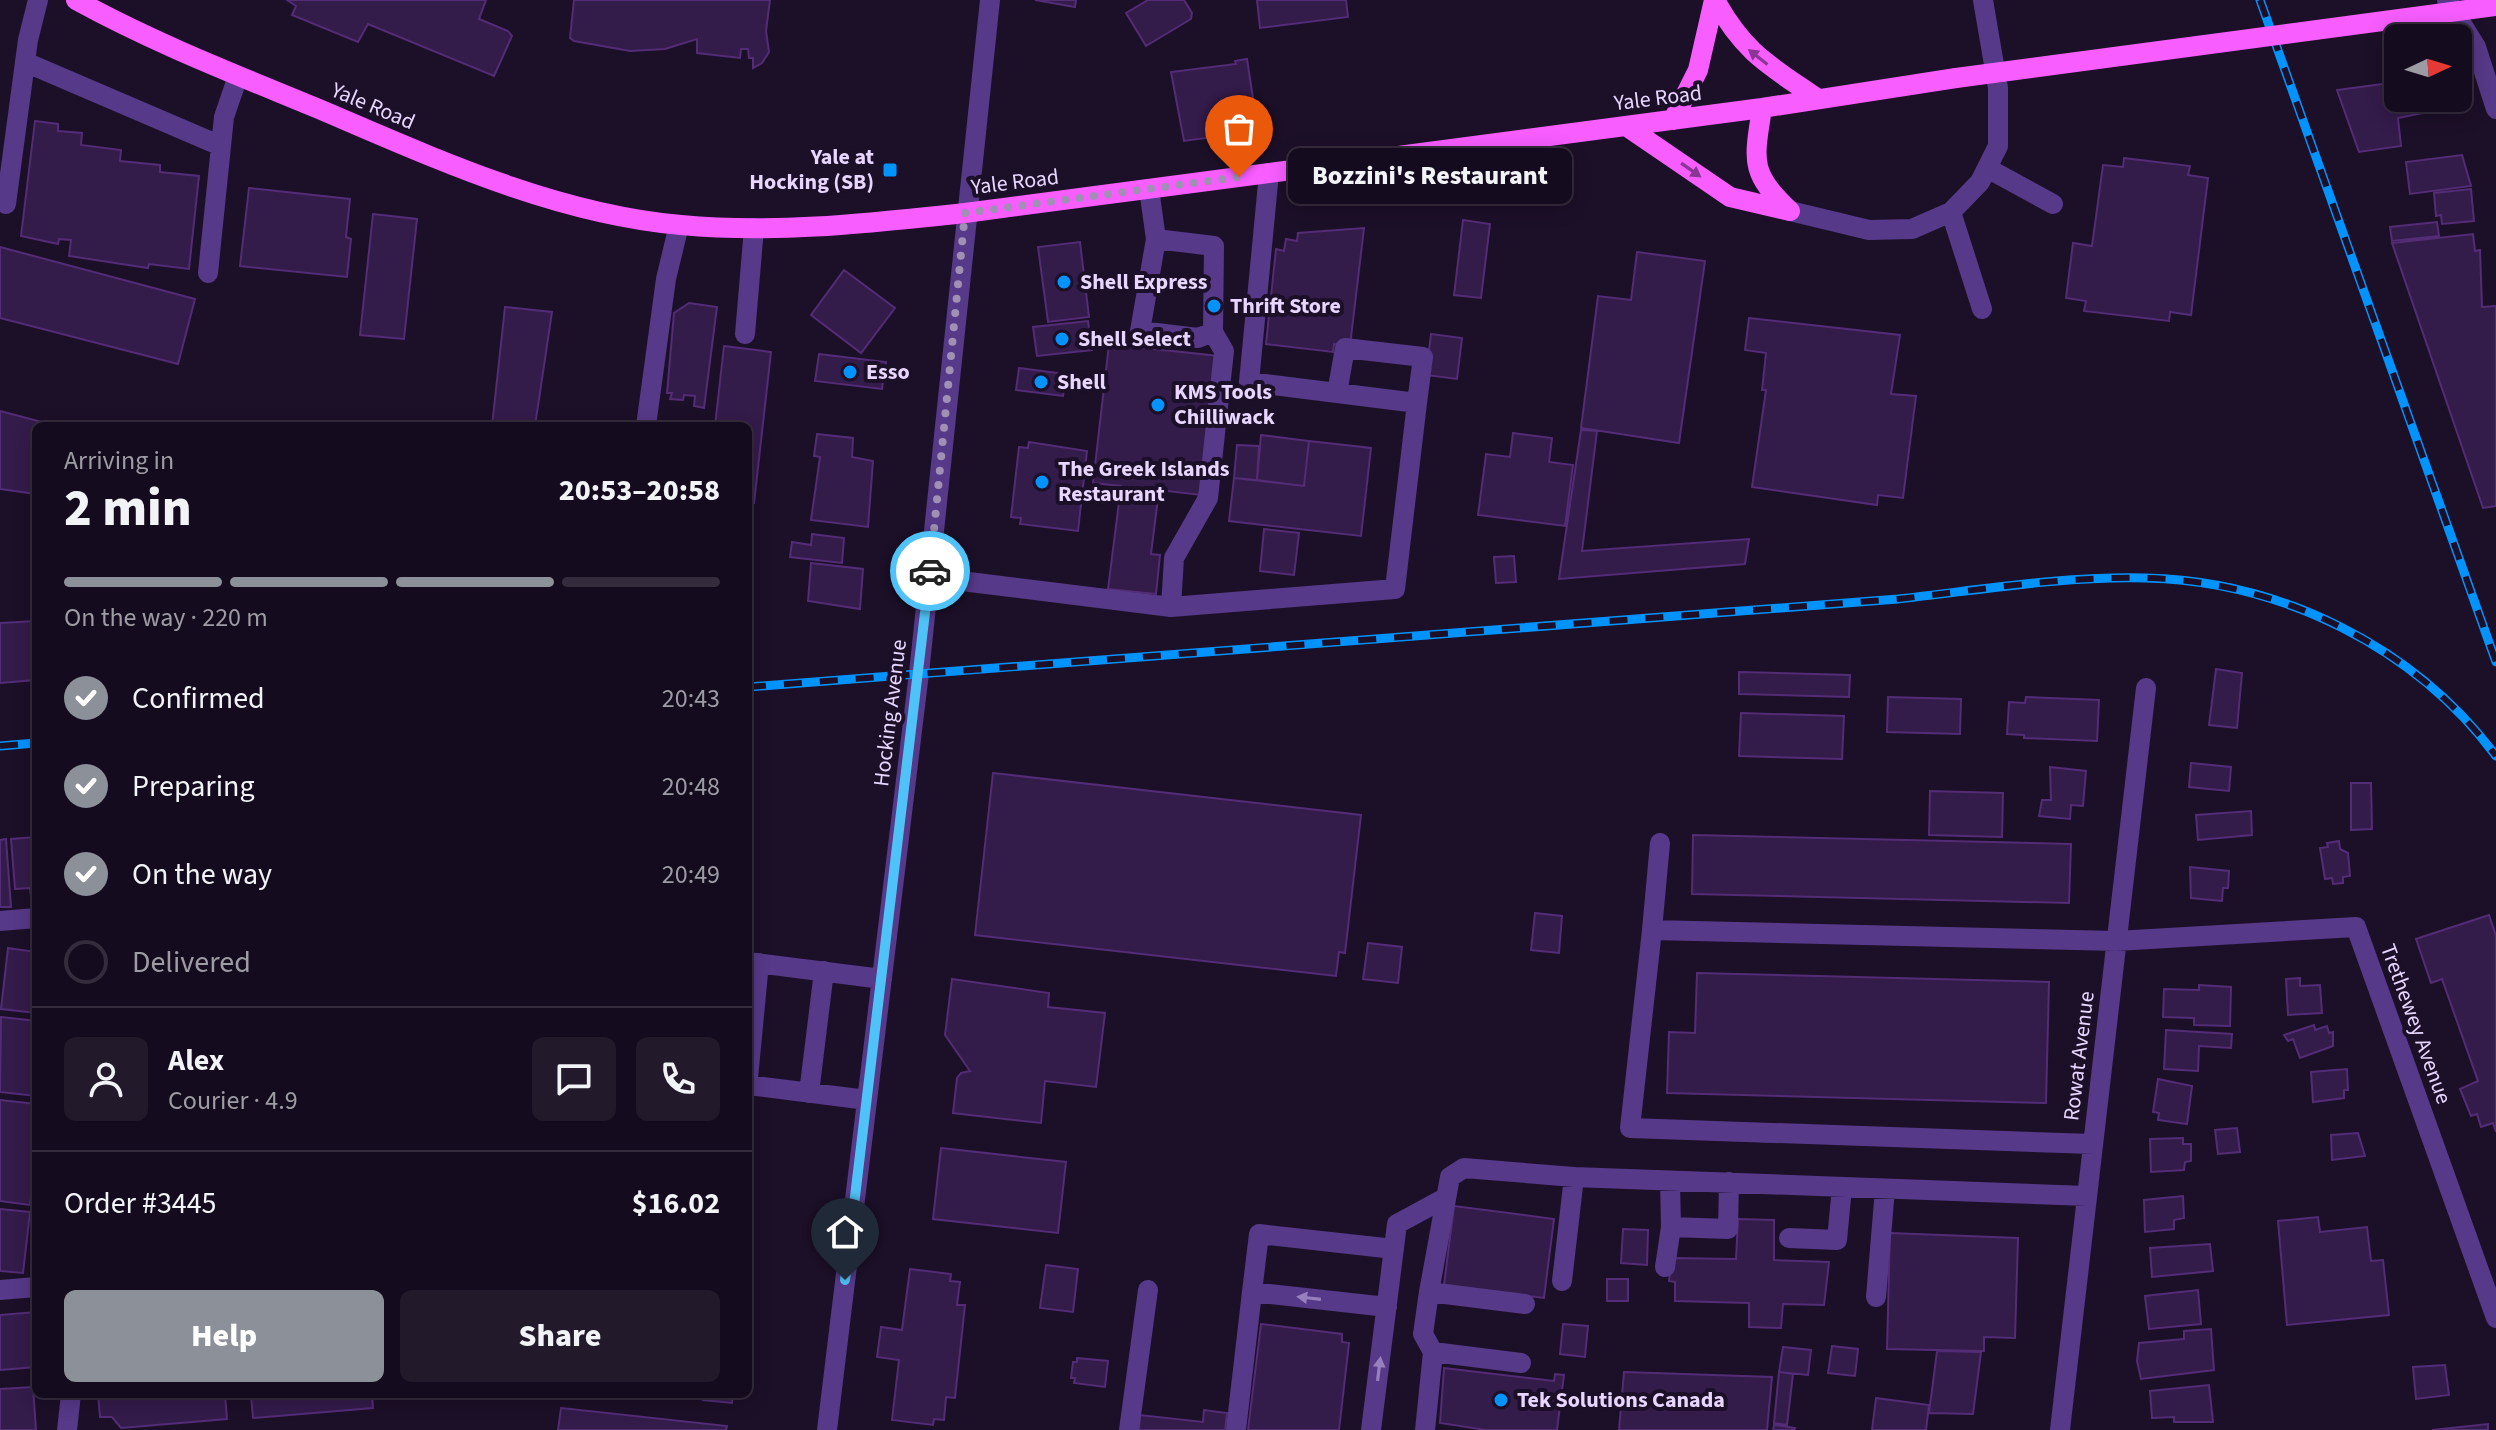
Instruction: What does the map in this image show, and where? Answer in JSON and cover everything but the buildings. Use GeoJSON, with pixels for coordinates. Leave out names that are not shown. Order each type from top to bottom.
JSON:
{"type":"FeatureCollection","features":[{"type":"Feature","properties":{"kind":"main road","name":"Yale Road"},"geometry":{"type":"LineString","coordinates":[[76,0],[136,33],[453,166],[508,185],[572,204],[679,225],[754,228],[843,227],[965,213],[1762,108],[1956,78],[2496,6]]}},
{"type":"Feature","properties":{"kind":"main road"},"geometry":{"type":"LineString","coordinates":[[1714,0],[1735,36],[1755,55],[1818,99]]}},
{"type":"Feature","properties":{"kind":"main road"},"geometry":{"type":"LineString","coordinates":[[1673,120],[1698,70],[1714,0]]}},
{"type":"Feature","properties":{"kind":"main road"},"geometry":{"type":"LineString","coordinates":[[1762,108],[1755,155],[1764,186],[1790,211]]}},
{"type":"Feature","properties":{"kind":"main road"},"geometry":{"type":"LineString","coordinates":[[1626,126],[1730,197],[1790,211]]}},
{"type":"Feature","properties":{"kind":"street"},"geometry":{"type":"LineString","coordinates":[[6,204],[25,62],[38,0]]}},
{"type":"Feature","properties":{"kind":"street","name":"Hocking Avenue"},"geometry":{"type":"LineString","coordinates":[[827,1430],[929,577],[965,213],[990,0]]}},
{"type":"Feature","properties":{"kind":"street"},"geometry":{"type":"LineString","coordinates":[[1790,211],[1869,230],[1912,229],[1951,212],[1980,182],[1998,146],[1998,88],[1983,0]]}},
{"type":"Feature","properties":{"kind":"street"},"geometry":{"type":"LineString","coordinates":[[2447,0],[2476,47],[2496,109]]}},
{"type":"Feature","properties":{"kind":"street"},"geometry":{"type":"LineString","coordinates":[[25,62],[221,146]]}},
{"type":"Feature","properties":{"kind":"street"},"geometry":{"type":"LineString","coordinates":[[208,273],[224,117],[238,76]]}},
{"type":"Feature","properties":{"kind":"street"},"geometry":{"type":"LineString","coordinates":[[1987,168],[2053,204]]}},
{"type":"Feature","properties":{"kind":"street"},"geometry":{"type":"LineString","coordinates":[[1269,173],[1249,382],[1417,403]]}},
{"type":"Feature","properties":{"kind":"street"},"geometry":{"type":"LineString","coordinates":[[1149,189],[1156,239],[1140,331],[1198,338],[1213,332]]}},
{"type":"Feature","properties":{"kind":"street"},"geometry":{"type":"LineString","coordinates":[[1951,212],[1982,309]]}},
{"type":"Feature","properties":{"kind":"street"},"geometry":{"type":"LineString","coordinates":[[647,422],[666,279],[679,225]]}},
{"type":"Feature","properties":{"kind":"street"},"geometry":{"type":"LineString","coordinates":[[745,334],[754,228]]}},
{"type":"Feature","properties":{"kind":"street"},"geometry":{"type":"LineString","coordinates":[[1156,239],[1214,246],[1213,332],[1224,351],[1208,498],[1174,558],[1171,607]]}},
{"type":"Feature","properties":{"kind":"street"},"geometry":{"type":"LineString","coordinates":[[929,577],[1171,607],[1395,589],[1423,357],[1345,348],[1337,393]]}},
{"type":"Feature","properties":{"kind":"street","name":"Rowat Avenue"},"geometry":{"type":"LineString","coordinates":[[2060,1430],[2146,688]]}},
{"type":"Feature","properties":{"kind":"street"},"geometry":{"type":"LineString","coordinates":[[1660,843],[1630,1128],[2093,1144]]}},
{"type":"Feature","properties":{"kind":"street"},"geometry":{"type":"LineString","coordinates":[[0,921],[32,918]]}},
{"type":"Feature","properties":{"kind":"street","name":"Trethewey Avenue"},"geometry":{"type":"LineString","coordinates":[[2116,941],[2356,927],[2496,1318]]}},
{"type":"Feature","properties":{"kind":"street"},"geometry":{"type":"LineString","coordinates":[[1652,930],[2116,941]]}},
{"type":"Feature","properties":{"kind":"street"},"geometry":{"type":"LineString","coordinates":[[752,986],[753,963],[882,979]]}},
{"type":"Feature","properties":{"kind":"street"},"geometry":{"type":"LineString","coordinates":[[809,1093],[824,971]]}},
{"type":"Feature","properties":{"kind":"street"},"geometry":{"type":"LineString","coordinates":[[752,1086],[867,1100]]}},
{"type":"Feature","properties":{"kind":"street"},"geometry":{"type":"LineString","coordinates":[[1425,1430],[1433,1352],[1423,1334],[1429,1292],[1450,1177],[1464,1168],[1574,1177],[2087,1196]]}},
{"type":"Feature","properties":{"kind":"street"},"geometry":{"type":"LineString","coordinates":[[1562,1281],[1574,1177]]}},
{"type":"Feature","properties":{"kind":"street"},"geometry":{"type":"LineString","coordinates":[[1665,1267],[1671,1227],[1670,1181]]}},
{"type":"Feature","properties":{"kind":"street"},"geometry":{"type":"LineString","coordinates":[[1671,1227],[1728,1229],[1729,1182]]}},
{"type":"Feature","properties":{"kind":"street"},"geometry":{"type":"LineString","coordinates":[[1789,1238],[1837,1240],[1842,1187]]}},
{"type":"Feature","properties":{"kind":"street"},"geometry":{"type":"LineString","coordinates":[[1876,1297],[1885,1189]]}},
{"type":"Feature","properties":{"kind":"street"},"geometry":{"type":"LineString","coordinates":[[1371,1430],[1397,1224],[1445,1198]]}},
{"type":"Feature","properties":{"kind":"street"},"geometry":{"type":"LineString","coordinates":[[1236,1430],[1259,1234],[1394,1249]]}},
{"type":"Feature","properties":{"kind":"street"},"geometry":{"type":"LineString","coordinates":[[0,1290],[32,1287]]}},
{"type":"Feature","properties":{"kind":"street"},"geometry":{"type":"LineString","coordinates":[[1129,1430],[1148,1290]]}},
{"type":"Feature","properties":{"kind":"street"},"geometry":{"type":"LineString","coordinates":[[1252,1292],[1387,1307]]}},
{"type":"Feature","properties":{"kind":"street"},"geometry":{"type":"LineString","coordinates":[[1429,1292],[1525,1304]]}},
{"type":"Feature","properties":{"kind":"street"},"geometry":{"type":"LineString","coordinates":[[1433,1352],[1521,1363]]}},
{"type":"Feature","properties":{"kind":"street"},"geometry":{"type":"LineString","coordinates":[[67,1430],[71,1398]]}},
{"type":"Feature","properties":{"kind":"railway"},"geometry":{"type":"LineString","coordinates":[[2260,0],[2496,662]]}},
{"type":"Feature","properties":{"kind":"railway"},"geometry":{"type":"LineString","coordinates":[[752,687],[1898,599],[2053,581],[2146,578],[2196,582],[2246,592],[2295,607],[2341,627],[2385,653],[2426,683],[2463,717],[2496,756]]}},
{"type":"Feature","properties":{"kind":"railway"},"geometry":{"type":"LineString","coordinates":[[0,746],[32,743]]}},
{"type":"Feature","properties":{"kind":"way so far"},"geometry":{"type":"LineString","coordinates":[[930,571],[965,213],[1239,177]]}},
{"type":"Feature","properties":{"kind":"place","name":"Yale at Hocking (SB)"},"geometry":{"type":"Point","coordinates":[890,170]}},
{"type":"Feature","properties":{"kind":"place","name":"Bozzini's Restaurant"},"geometry":{"type":"Point","coordinates":[1239,177]}},
{"type":"Feature","properties":{"kind":"place","name":"Shell Express"},"geometry":{"type":"Point","coordinates":[1064,282]}},
{"type":"Feature","properties":{"kind":"place","name":"Thrift Store"},"geometry":{"type":"Point","coordinates":[1214,306]}},
{"type":"Feature","properties":{"kind":"place","name":"Shell Select"},"geometry":{"type":"Point","coordinates":[1062,339]}},
{"type":"Feature","properties":{"kind":"place","name":"Esso"},"geometry":{"type":"Point","coordinates":[850,372]}},
{"type":"Feature","properties":{"kind":"place","name":"Shell"},"geometry":{"type":"Point","coordinates":[1041,382]}},
{"type":"Feature","properties":{"kind":"place","name":"KMS Tools Chilliwack"},"geometry":{"type":"Point","coordinates":[1158,405]}},
{"type":"Feature","properties":{"kind":"place","name":"The Greek Islands Restaurant"},"geometry":{"type":"Point","coordinates":[1042,482]}},
{"type":"Feature","properties":{"kind":"place","name":"Tek Solutions Canada"},"geometry":{"type":"Point","coordinates":[1501,1400]}},
{"type":"Feature","properties":{"kind":"route"},"geometry":{"type":"LineString","coordinates":[[845,1280],[930,571]]}}]}
